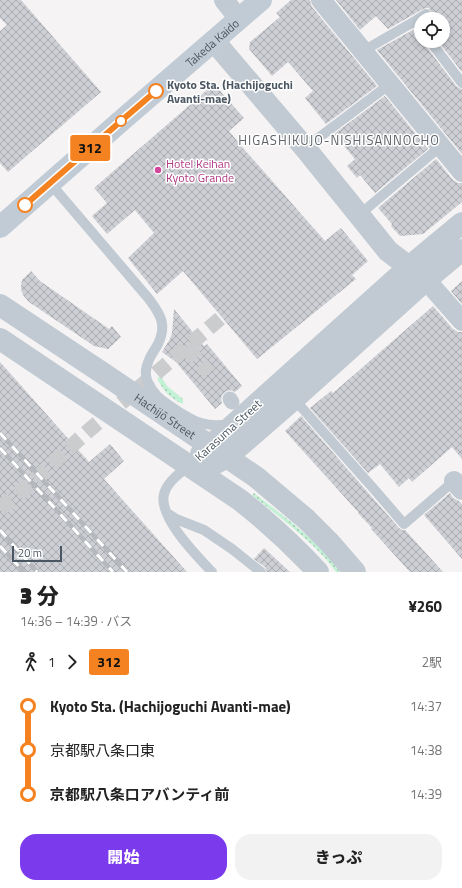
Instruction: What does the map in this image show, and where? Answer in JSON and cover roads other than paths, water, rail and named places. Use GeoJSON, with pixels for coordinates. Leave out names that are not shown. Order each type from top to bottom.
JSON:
{"type":"FeatureCollection","features":[{"type":"Feature","properties":{"kind":"main road","name":"Takeda Kaido"},"geometry":{"type":"LineString","coordinates":[[0,227],[261,0]]}},
{"type":"Feature","properties":{"kind":"street"},"geometry":{"type":"LineString","coordinates":[[224,0],[239,19]]}},
{"type":"Feature","properties":{"kind":"street"},"geometry":{"type":"LineString","coordinates":[[321,0],[462,172]]}},
{"type":"Feature","properties":{"kind":"street"},"geometry":{"type":"LineString","coordinates":[[214,41],[305,148],[388,251],[418,274],[462,321]]}},
{"type":"Feature","properties":{"kind":"street","name":"Karasuma Street"},"geometry":{"type":"LineString","coordinates":[[188,466],[219,451],[294,399],[418,274],[433,247],[462,223]]}},
{"type":"Feature","properties":{"kind":"street","name":"Karasuma Street"},"geometry":{"type":"LineString","coordinates":[[219,451],[233,407],[418,274],[462,250]]}},
{"type":"Feature","properties":{"kind":"street","name":"Hachijō Street"},"geometry":{"type":"LineString","coordinates":[[0,305],[256,477],[306,519],[329,542],[355,572]]}},
{"type":"Feature","properties":{"kind":"street"},"geometry":{"type":"LineString","coordinates":[[0,339],[240,500],[287,540],[318,572]]}},
{"type":"Feature","properties":{"kind":"lane"},"geometry":{"type":"LineString","coordinates":[[363,52],[414,27]]}},
{"type":"Feature","properties":{"kind":"lane"},"geometry":{"type":"LineString","coordinates":[[435,48],[462,83]]}},
{"type":"Feature","properties":{"kind":"lane"},"geometry":{"type":"LineString","coordinates":[[305,148],[390,84]]}},
{"type":"Feature","properties":{"kind":"lane"},"geometry":{"type":"LineString","coordinates":[[359,215],[441,146]]}},
{"type":"Feature","properties":{"kind":"lane"},"geometry":{"type":"LineString","coordinates":[[50,183],[149,299],[160,315],[162,333],[158,344],[151,354],[146,368],[147,381],[154,391],[161,399],[186,416],[200,423],[219,426],[233,407]]}},
{"type":"Feature","properties":{"kind":"lane"},"geometry":{"type":"LineString","coordinates":[[294,399],[404,524],[458,486]]}},
{"type":"Feature","properties":{"kind":"lane"},"geometry":{"type":"LineString","coordinates":[[188,466],[172,481],[164,494],[163,500],[167,513],[179,534],[212,572]]}},
{"type":"Feature","properties":{"kind":"lane"},"geometry":{"type":"LineString","coordinates":[[167,513],[176,519],[204,530],[232,548],[261,572]]}},
{"type":"Feature","properties":{"kind":"tunnel"},"geometry":{"type":"LineString","coordinates":[[0,509],[87,432],[222,317]]}},
{"type":"Feature","properties":{"kind":"tunnel"},"geometry":{"type":"LineString","coordinates":[[186,347],[209,373]]}},
{"type":"Feature","properties":{"kind":"railway"},"geometry":{"type":"LineString","coordinates":[[0,433],[127,572]]}},
{"type":"Feature","properties":{"kind":"railway"},"geometry":{"type":"LineString","coordinates":[[0,448],[113,572]]}},
{"type":"Feature","properties":{"kind":"railway"},"geometry":{"type":"LineString","coordinates":[[0,530],[37,572]]}},
{"type":"Feature","properties":{"kind":"railway"},"geometry":{"type":"LineString","coordinates":[[0,546],[24,572]]}},
{"type":"Feature","properties":{"kind":"place","name":"Kyoto Sta. (Hachijoguchi Avanti-mae)"},"geometry":{"type":"Point","coordinates":[156,91]}},
{"type":"Feature","properties":{"kind":"place","name":"Hotel Keihan Kyoto Grande"},"geometry":{"type":"Point","coordinates":[158,170]}},
{"type":"Feature","properties":{"kind":"district","name":"HIGASHIKUJO-NISHISANNOCHO"},"geometry":{"type":"Point","coordinates":[339,140]}}]}
